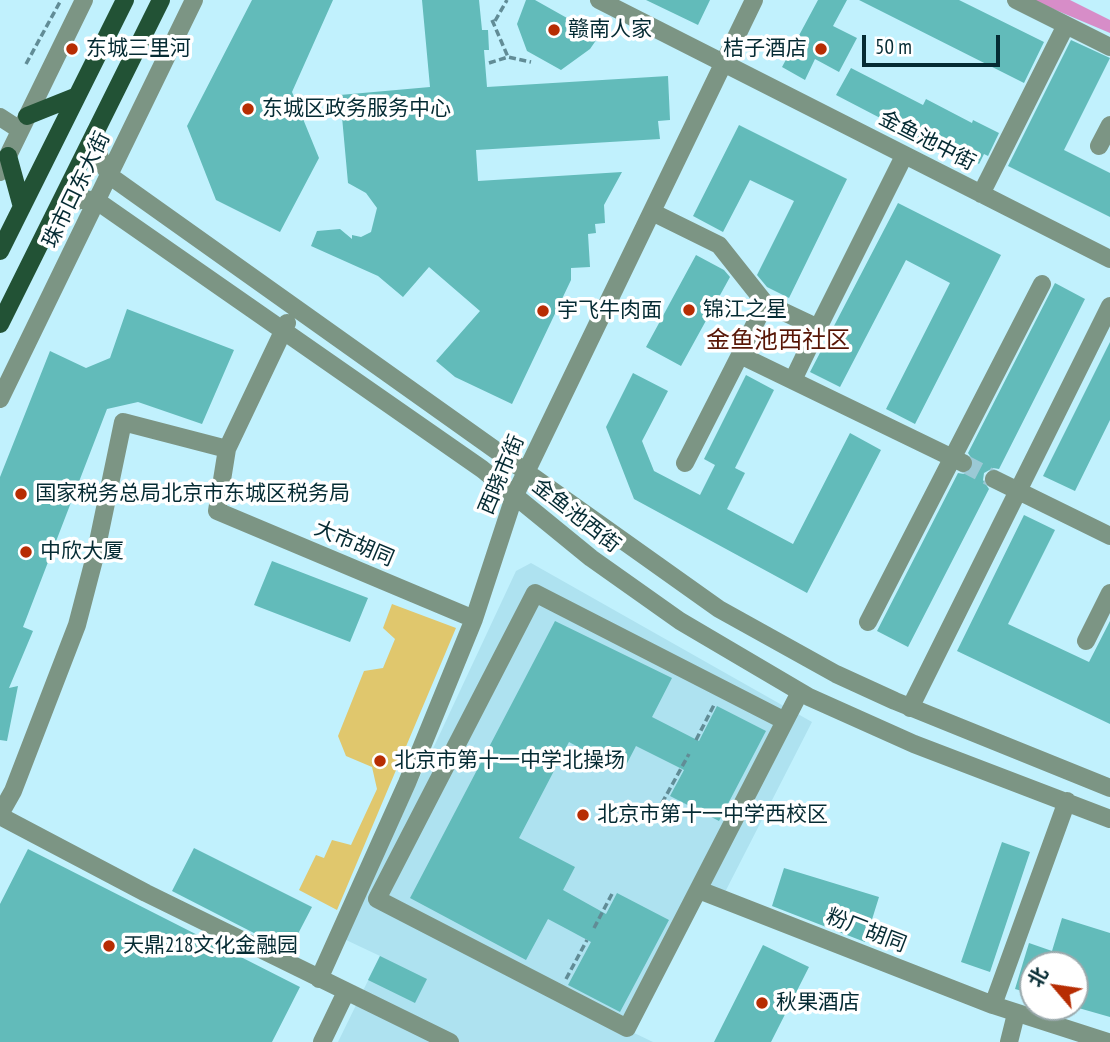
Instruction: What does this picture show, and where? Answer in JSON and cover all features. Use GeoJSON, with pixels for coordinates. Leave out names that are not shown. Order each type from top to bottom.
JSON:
{"type":"FeatureCollection","features":[{"type":"Feature","properties":{"kind":"main road","name":"珠市口东大街"},"geometry":{"type":"LineString","coordinates":[[0,251],[125,0]]}},
{"type":"Feature","properties":{"kind":"main road","name":"珠市口东大街"},"geometry":{"type":"LineString","coordinates":[[0,324],[161,0]]}},
{"type":"Feature","properties":{"kind":"main road"},"geometry":{"type":"LineString","coordinates":[[24,123],[77,96]]}},
{"type":"Feature","properties":{"kind":"main road"},"geometry":{"type":"LineString","coordinates":[[8,156],[22,207]]}},
{"type":"Feature","properties":{"kind":"street"},"geometry":{"type":"LineString","coordinates":[[0,172],[85,0]]}},
{"type":"Feature","properties":{"kind":"street","name":"珠市口东大街"},"geometry":{"type":"LineString","coordinates":[[0,399],[194,0]]}},
{"type":"Feature","properties":{"kind":"street","name":"金鱼池中街"},"geometry":{"type":"LineString","coordinates":[[599,0],[1110,260]]}},
{"type":"Feature","properties":{"kind":"street","name":"西晓市街"},"geometry":{"type":"LineString","coordinates":[[319,979],[407,783],[474,619],[514,497],[754,0]]}},
{"type":"Feature","properties":{"kind":"street"},"geometry":{"type":"LineString","coordinates":[[1016,0],[1110,47]]}},
{"type":"Feature","properties":{"kind":"street"},"geometry":{"type":"LineString","coordinates":[[981,194],[1066,25]]}},
{"type":"Feature","properties":{"kind":"street"},"geometry":{"type":"LineString","coordinates":[[0,117],[24,123]]}},
{"type":"Feature","properties":{"kind":"street"},"geometry":{"type":"LineString","coordinates":[[1099,146],[1110,125]]}},
{"type":"Feature","properties":{"kind":"street"},"geometry":{"type":"LineString","coordinates":[[95,133],[100,159],[110,176]]}},
{"type":"Feature","properties":{"kind":"street"},"geometry":{"type":"LineString","coordinates":[[793,380],[904,156]]}},
{"type":"Feature","properties":{"kind":"street","name":"金鱼池西街"},"geometry":{"type":"LineString","coordinates":[[110,176],[496,447],[526,472],[719,609],[836,674],[910,708],[1110,788]]}},
{"type":"Feature","properties":{"kind":"street"},"geometry":{"type":"LineString","coordinates":[[54,216],[68,204],[84,198],[97,201]]}},
{"type":"Feature","properties":{"kind":"street","name":"金鱼池西街"},"geometry":{"type":"LineString","coordinates":[[97,201],[482,469],[514,497],[680,621],[800,692],[914,744],[1110,818]]}},
{"type":"Feature","properties":{"kind":"street"},"geometry":{"type":"LineString","coordinates":[[652,212],[719,245],[765,303],[818,328]]}},
{"type":"Feature","properties":{"kind":"street"},"geometry":{"type":"LineString","coordinates":[[868,622],[957,461],[1042,284]]}},
{"type":"Feature","properties":{"kind":"street"},"geometry":{"type":"LineString","coordinates":[[685,463],[765,303]]}},
{"type":"Feature","properties":{"kind":"street"},"geometry":{"type":"LineString","coordinates":[[910,708],[1110,306]]}},
{"type":"Feature","properties":{"kind":"street"},"geometry":{"type":"LineString","coordinates":[[297,309],[282,330],[227,449],[123,422],[77,625],[13,791],[0,815],[346,992],[418,1035],[450,1042]]}},
{"type":"Feature","properties":{"kind":"street"},"geometry":{"type":"LineString","coordinates":[[740,355],[957,461]]}},
{"type":"Feature","properties":{"kind":"street","name":"大市胡同"},"geometry":{"type":"LineString","coordinates":[[227,449],[217,511],[474,619]]}},
{"type":"Feature","properties":{"kind":"street"},"geometry":{"type":"LineString","coordinates":[[994,479],[1110,536]]}},
{"type":"Feature","properties":{"kind":"street"},"geometry":{"type":"LineString","coordinates":[[785,721],[535,593],[377,900],[628,1028],[800,692]]}},
{"type":"Feature","properties":{"kind":"street"},"geometry":{"type":"LineString","coordinates":[[1086,641],[1110,593]]}},
{"type":"Feature","properties":{"kind":"street"},"geometry":{"type":"LineString","coordinates":[[993,1005],[1067,801]]}},
{"type":"Feature","properties":{"kind":"street","name":"粉厂胡同"},"geometry":{"type":"LineString","coordinates":[[699,890],[1016,1014],[1108,1042]]}},
{"type":"Feature","properties":{"kind":"street"},"geometry":{"type":"LineString","coordinates":[[322,1042],[346,992]]}},
{"type":"Feature","properties":{"kind":"street"},"geometry":{"type":"LineString","coordinates":[[1009,1042],[1016,1014]]}},
{"type":"Feature","properties":{"kind":"path"},"geometry":{"type":"LineString","coordinates":[[26,64],[61,0]]}},
{"type":"Feature","properties":{"kind":"path"},"geometry":{"type":"LineString","coordinates":[[507,0],[494,21],[508,57]]}},
{"type":"Feature","properties":{"kind":"path"},"geometry":{"type":"LineString","coordinates":[[488,63],[508,57],[531,62]]}},
{"type":"Feature","properties":{"kind":"path"},"geometry":{"type":"LineString","coordinates":[[696,740],[723,689]]}},
{"type":"Feature","properties":{"kind":"path"},"geometry":{"type":"LineString","coordinates":[[662,803],[689,754]]}},
{"type":"Feature","properties":{"kind":"path"},"geometry":{"type":"LineString","coordinates":[[594,928],[613,892]]}},
{"type":"Feature","properties":{"kind":"path"},"geometry":{"type":"LineString","coordinates":[[559,993],[587,940]]}},
{"type":"Feature","properties":{"kind":"shaded area"},"geometry":{"type":"Polygon","coordinates":[[[1032,0],[1070,0],[1110,20],[1110,33],[1032,0]]]}},
{"type":"Feature","properties":{"kind":"shaded area","name":"北京市第十一中学西校区"},"geometry":{"type":"Polygon","coordinates":[[[531,563],[812,722],[723,896],[704,889],[630,1031],[653,1042],[338,1042],[380,956],[344,939],[516,571],[531,563]]]}},
{"type":"Feature","properties":{"kind":"shaded area","name":"北京市第十一中学北操场"},"geometry":{"type":"Polygon","coordinates":[[[392,604],[456,628],[337,910],[299,890],[316,855],[324,858],[332,840],[351,845],[377,789],[372,767],[346,756],[338,736],[364,671],[383,668],[395,639],[383,628],[392,604]]]}},
{"type":"Feature","properties":{"kind":"building","name":"东城区政务服务中心"},"geometry":{"type":"Polygon","coordinates":[[[252,0],[333,0],[292,92],[319,158],[280,232],[216,200],[187,126],[252,0]]]}},
{"type":"Feature","properties":{"kind":"building"},"geometry":{"type":"Polygon","coordinates":[[[422,0],[479,0],[482,30],[488,30],[489,50],[484,50],[487,87],[668,76],[670,120],[658,121],[660,139],[476,150],[478,181],[622,172],[604,205],[605,223],[595,224],[596,233],[588,234],[590,267],[571,268],[571,280],[512,404],[455,377],[436,361],[480,311],[429,267],[403,297],[378,276],[311,246],[317,231],[340,229],[352,239],[352,235],[361,237],[371,232],[377,208],[366,193],[348,183],[340,95],[430,87],[422,0]]]}},
{"type":"Feature","properties":{"kind":"building","name":"赣南人家"},"geometry":{"type":"Polygon","coordinates":[[[526,0],[535,0],[599,36],[590,49],[561,70],[527,51],[517,24],[526,0]]]}},
{"type":"Feature","properties":{"kind":"building"},"geometry":{"type":"Polygon","coordinates":[[[646,0],[710,0],[698,25],[646,0]]]}},
{"type":"Feature","properties":{"kind":"building","name":"桔子酒店"},"geometry":{"type":"Polygon","coordinates":[[[818,0],[847,0],[833,26],[857,38],[839,72],[815,59],[805,80],[782,67],[818,0]]]}},
{"type":"Feature","properties":{"kind":"building"},"geometry":{"type":"Polygon","coordinates":[[[859,0],[959,0],[1044,42],[1024,83],[859,0]]]}},
{"type":"Feature","properties":{"kind":"building"},"geometry":{"type":"Polygon","coordinates":[[[1071,40],[1110,58],[1064,150],[1110,173],[1110,217],[1008,166],[1071,40]]]}},
{"type":"Feature","properties":{"kind":"building"},"geometry":{"type":"Polygon","coordinates":[[[851,68],[923,105],[926,99],[972,123],[973,120],[999,133],[988,156],[984,154],[979,164],[939,144],[935,151],[907,136],[909,133],[836,95],[851,68]]]}},
{"type":"Feature","properties":{"kind":"building"},"geometry":{"type":"Polygon","coordinates":[[[739,125],[847,179],[789,298],[767,287],[757,275],[794,201],[750,180],[723,232],[693,216],[739,125]]]}},
{"type":"Feature","properties":{"kind":"building"},"geometry":{"type":"Polygon","coordinates":[[[898,203],[1001,255],[915,424],[886,409],[950,283],[906,260],[840,387],[810,372],[898,203]]]}},
{"type":"Feature","properties":{"kind":"building","name":"锦江之星"},"geometry":{"type":"Polygon","coordinates":[[[696,255],[724,270],[730,277],[681,366],[646,347],[696,255]]]}},
{"type":"Feature","properties":{"kind":"building"},"geometry":{"type":"Polygon","coordinates":[[[1055,283],[1085,299],[999,469],[993,468],[984,473],[983,480],[989,489],[908,647],[877,631],[958,473],[964,474],[973,469],[974,462],[968,453],[1055,283]]]}},
{"type":"Feature","properties":{"kind":"building","name":"中欣大厦"},"geometry":{"type":"Polygon","coordinates":[[[127,309],[234,350],[202,424],[138,402],[107,409],[23,627],[33,631],[9,688],[18,686],[7,741],[0,740],[0,477],[50,351],[86,368],[110,358],[127,309]]]}},
{"type":"Feature","properties":{"kind":"building"},"geometry":{"type":"Polygon","coordinates":[[[1110,342],[1110,420],[1075,491],[1043,476],[1110,342]]]}},
{"type":"Feature","properties":{"kind":"building"},"geometry":{"type":"Polygon","coordinates":[[[633,373],[668,391],[642,441],[654,471],[700,495],[715,465],[704,459],[746,375],[774,390],[735,468],[745,473],[727,509],[793,544],[850,433],[881,450],[807,593],[634,499],[606,427],[633,373]]]}},
{"type":"Feature","properties":{"kind":"building"},"geometry":{"type":"Polygon","coordinates":[[[1024,515],[1055,530],[1008,624],[1089,662],[1110,621],[1110,724],[957,651],[1024,515]]]}},
{"type":"Feature","properties":{"kind":"building"},"geometry":{"type":"Polygon","coordinates":[[[272,561],[368,598],[350,642],[254,605],[272,561]]]}},
{"type":"Feature","properties":{"kind":"building"},"geometry":{"type":"Polygon","coordinates":[[[555,621],[672,678],[652,717],[699,741],[717,706],[766,731],[719,821],[670,796],[684,770],[636,746],[623,771],[569,742],[519,838],[575,867],[563,890],[606,914],[617,893],[669,920],[620,1012],[568,985],[591,942],[548,919],[526,960],[410,898],[555,621]]]}},
{"type":"Feature","properties":{"kind":"building"},"geometry":{"type":"Polygon","coordinates":[[[1002,842],[1030,852],[990,972],[961,962],[1002,842]]]}},
{"type":"Feature","properties":{"kind":"building"},"geometry":{"type":"Polygon","coordinates":[[[194,848],[312,907],[289,951],[172,891],[194,848]]]}},
{"type":"Feature","properties":{"kind":"building","name":"天鼎218文化金融园"},"geometry":{"type":"Polygon","coordinates":[[[28,849],[300,987],[272,1042],[0,1042],[0,904],[28,849]]]}},
{"type":"Feature","properties":{"kind":"building"},"geometry":{"type":"Polygon","coordinates":[[[784,868],[879,897],[865,942],[772,906],[784,868]]]}},
{"type":"Feature","properties":{"kind":"building"},"geometry":{"type":"Polygon","coordinates":[[[1062,918],[1110,933],[1110,1017],[1089,1011],[1089,951],[1052,951],[1062,918]]]}},
{"type":"Feature","properties":{"kind":"building"},"geometry":{"type":"Polygon","coordinates":[[[1029,943],[1052,951],[1027,951],[1029,943]]]}},
{"type":"Feature","properties":{"kind":"building","name":"秋果酒店"},"geometry":{"type":"Polygon","coordinates":[[[763,945],[809,967],[771,1042],[714,1042],[763,945]]]}},
{"type":"Feature","properties":{"kind":"building"},"geometry":{"type":"Polygon","coordinates":[[[380,956],[427,979],[415,1003],[368,980],[380,956]]]}},
{"type":"Feature","properties":{"kind":"tunnel"},"geometry":{"type":"LineString","coordinates":[[963,463],[994,479]]}},
{"type":"Feature","properties":{"kind":"place","name":"赣南人家"},"geometry":{"type":"Point","coordinates":[554,30]}},
{"type":"Feature","properties":{"kind":"place","name":"东城三里河"},"geometry":{"type":"Point","coordinates":[72,49]}},
{"type":"Feature","properties":{"kind":"place","name":"桔子酒店"},"geometry":{"type":"Point","coordinates":[821,49]}},
{"type":"Feature","properties":{"kind":"place","name":"东城区政务服务中心"},"geometry":{"type":"Point","coordinates":[248,109]}},
{"type":"Feature","properties":{"kind":"place","name":"锦江之星"},"geometry":{"type":"Point","coordinates":[689,310]}},
{"type":"Feature","properties":{"kind":"place","name":"宇飞牛肉面"},"geometry":{"type":"Point","coordinates":[543,311]}},
{"type":"Feature","properties":{"kind":"place","name":"国家税务总局北京市东城区税务局"},"geometry":{"type":"Point","coordinates":[21,494]}},
{"type":"Feature","properties":{"kind":"place","name":"中欣大厦"},"geometry":{"type":"Point","coordinates":[26,552]}},
{"type":"Feature","properties":{"kind":"place","name":"北京市第十一中学北操场"},"geometry":{"type":"Point","coordinates":[380,761]}},
{"type":"Feature","properties":{"kind":"place","name":"北京市第十一中学西校区"},"geometry":{"type":"Point","coordinates":[583,815]}},
{"type":"Feature","properties":{"kind":"place","name":"天鼎218文化金融园"},"geometry":{"type":"Point","coordinates":[109,946]}},
{"type":"Feature","properties":{"kind":"place","name":"秋果酒店"},"geometry":{"type":"Point","coordinates":[762,1003]}},
{"type":"Feature","properties":{"kind":"district","name":"金鱼池西社区"},"geometry":{"type":"Point","coordinates":[778,341]}}]}
